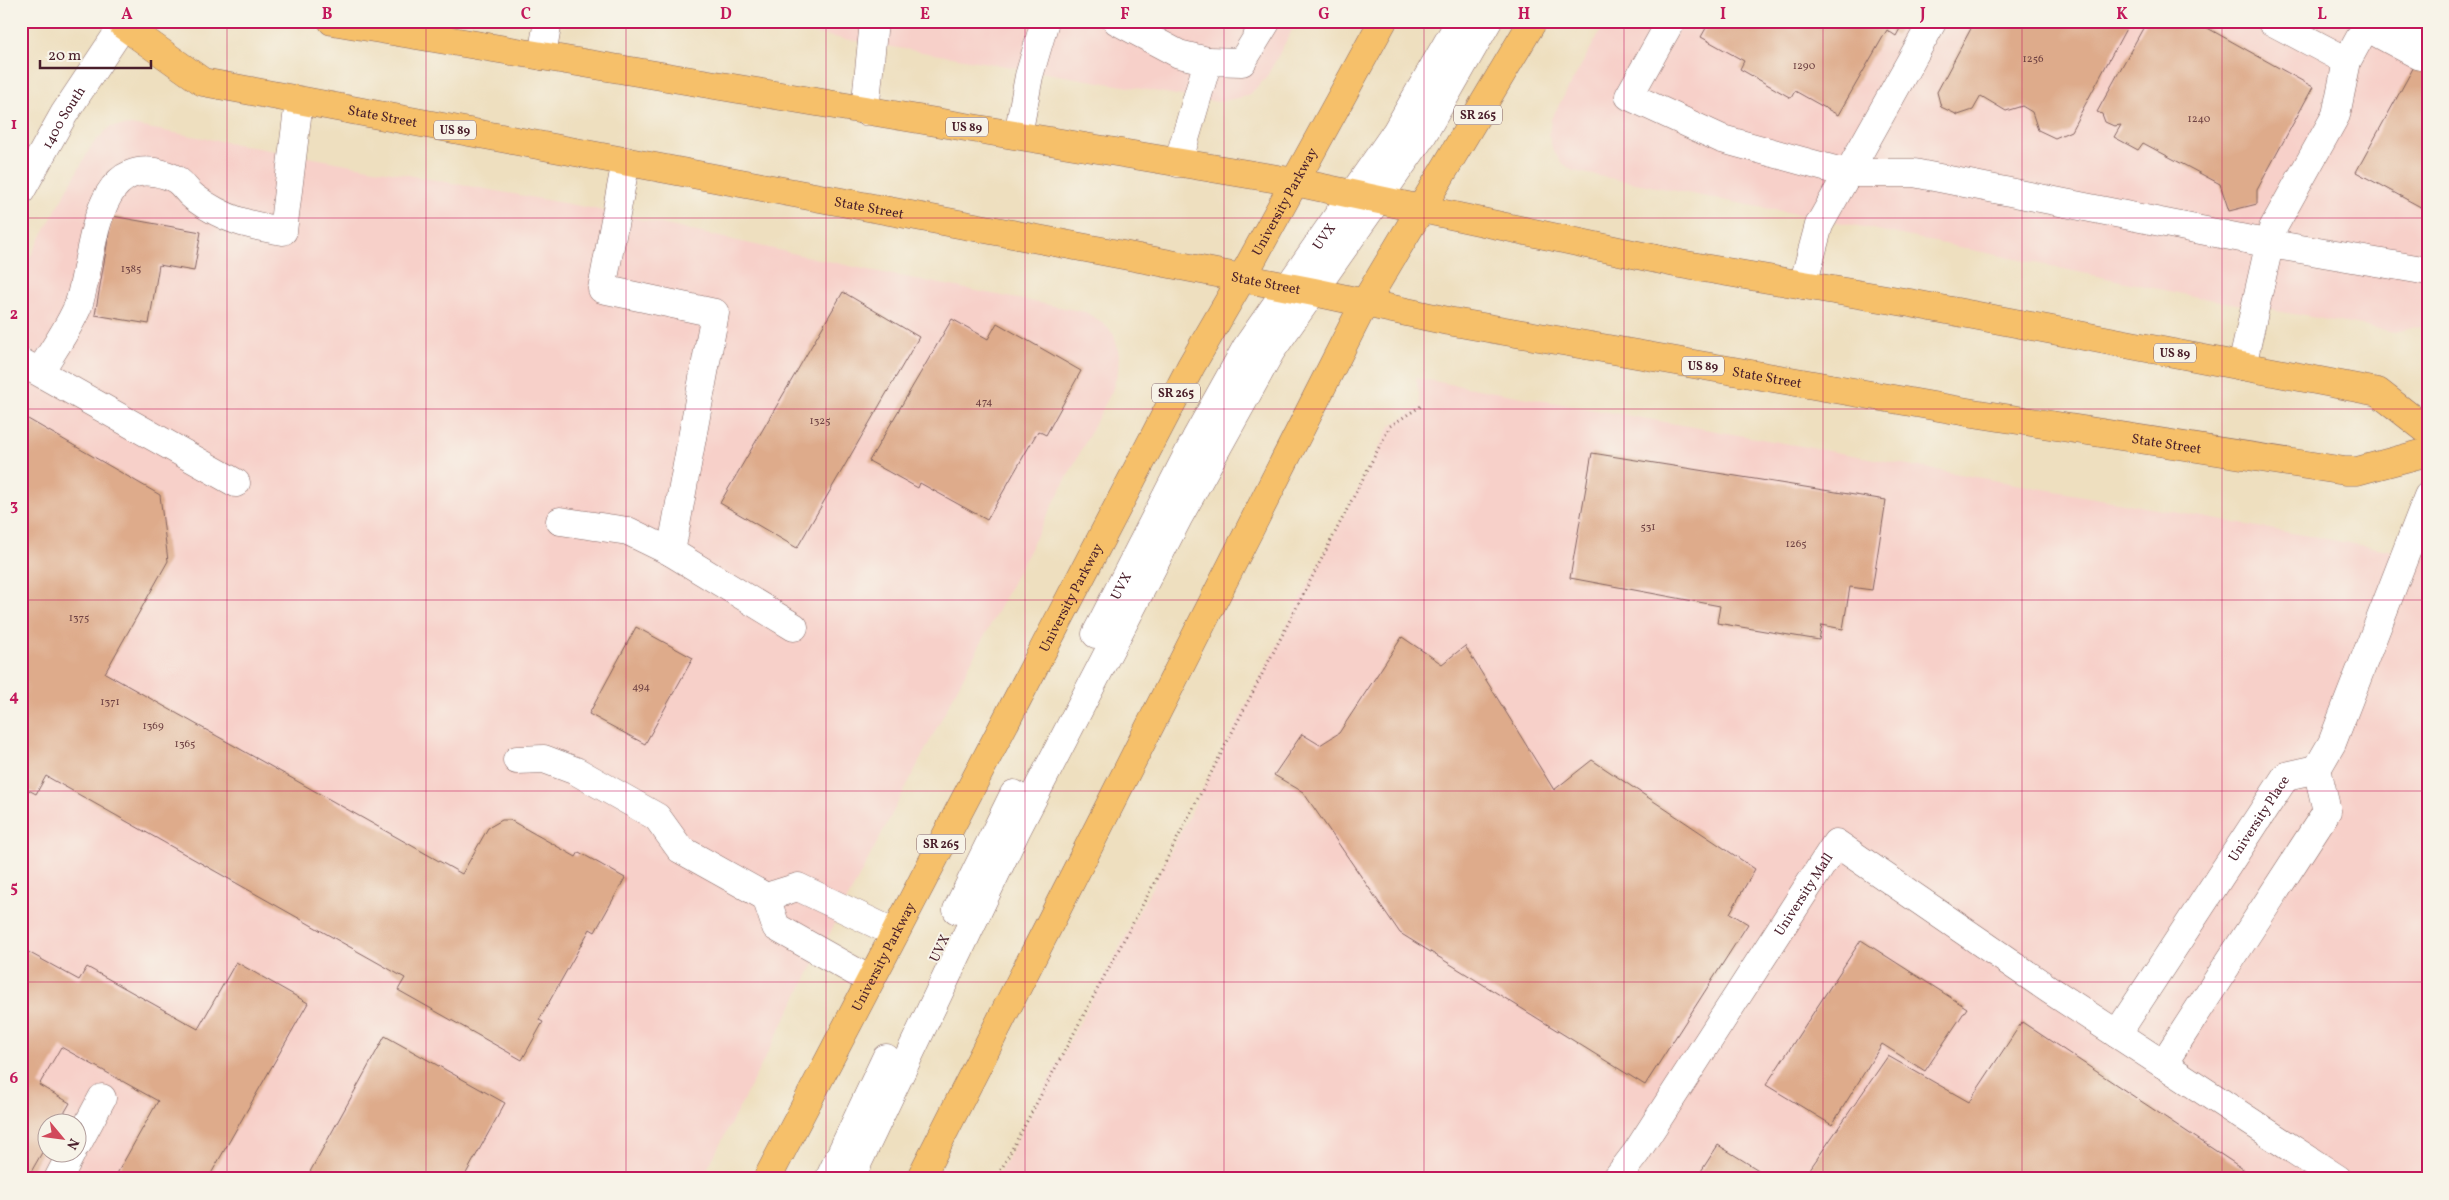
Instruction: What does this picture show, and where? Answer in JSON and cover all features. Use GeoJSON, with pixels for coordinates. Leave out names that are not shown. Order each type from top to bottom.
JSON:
{"type":"FeatureCollection","features":[{"type":"Feature","properties":{"kind":"main road","name":"US 89"},"geometry":{"type":"LineString","coordinates":[[332,21],[1294,182],[1680,264],[2378,392],[2428,431]]}},
{"type":"Feature","properties":{"kind":"main road","name":"University Parkway"},"geometry":{"type":"LineString","coordinates":[[767,1179],[1190,366],[1242,278],[1382,21]]}},
{"type":"Feature","properties":{"kind":"main road","name":"SR 265"},"geometry":{"type":"LineString","coordinates":[[920,1179],[1364,304],[1533,21]]}},
{"type":"Feature","properties":{"kind":"main road","name":"State Street"},"geometry":{"type":"LineString","coordinates":[[122,22],[203,82],[1302,289],[1448,322],[1973,413],[2345,471],[2357,471],[2428,452]]}},
{"type":"Feature","properties":{"kind":"street"},"geometry":{"type":"LineString","coordinates":[[542,56],[548,21]]}},
{"type":"Feature","properties":{"kind":"street"},"geometry":{"type":"LineString","coordinates":[[866,111],[874,21]]}},
{"type":"Feature","properties":{"kind":"street"},"geometry":{"type":"LineString","coordinates":[[1018,135],[1029,76],[1045,21]]}},
{"type":"Feature","properties":{"kind":"street"},"geometry":{"type":"LineString","coordinates":[[1117,21],[1179,54],[1208,61],[1242,62],[1267,21]]}},
{"type":"Feature","properties":{"kind":"street"},"geometry":{"type":"LineString","coordinates":[[1366,197],[1396,132],[1460,21]]}},
{"type":"Feature","properties":{"kind":"street"},"geometry":{"type":"LineString","coordinates":[[850,1179],[1017,829],[1114,639],[1271,351],[1302,289],[1366,197],[1422,136],[1488,21]]}},
{"type":"Feature","properties":{"kind":"street"},"geometry":{"type":"LineString","coordinates":[[1671,21],[1629,96],[1722,139],[1846,173],[1914,172],[2271,244],[2428,271]]}},
{"type":"Feature","properties":{"kind":"street"},"geometry":{"type":"LineString","coordinates":[[1803,286],[1818,225],[1933,21]]}},
{"type":"Feature","properties":{"kind":"street"},"geometry":{"type":"LineString","coordinates":[[2271,21],[2347,61]]}},
{"type":"Feature","properties":{"kind":"street"},"geometry":{"type":"LineString","coordinates":[[2410,21],[2428,31]]}},
{"type":"Feature","properties":{"kind":"street","name":"1400 South"},"geometry":{"type":"LineString","coordinates":[[21,191],[64,114],[122,22]]}},
{"type":"Feature","properties":{"kind":"street"},"geometry":{"type":"LineString","coordinates":[[2242,366],[2271,244],[2273,228],[2336,115],[2347,61],[2367,24],[2420,56]]}},
{"type":"Feature","properties":{"kind":"street"},"geometry":{"type":"LineString","coordinates":[[1178,163],[1208,61]]}},
{"type":"Feature","properties":{"kind":"street"},"geometry":{"type":"LineString","coordinates":[[236,483],[30,367],[77,307],[88,268],[98,216],[109,192],[122,177],[143,170],[179,180],[193,196],[215,211],[238,222],[283,231],[299,101]]}},
{"type":"Feature","properties":{"kind":"street"},"geometry":{"type":"LineString","coordinates":[[626,161],[602,289],[715,313],[671,552]]}},
{"type":"Feature","properties":{"kind":"street","name":"UVX"},"geometry":{"type":"LineString","coordinates":[[829,1179],[992,835],[1196,438],[1246,348],[1302,289]]}},
{"type":"Feature","properties":{"kind":"street"},"geometry":{"type":"LineString","coordinates":[[2162,1064],[2327,811],[2317,770],[2332,743],[2428,496]]}},
{"type":"Feature","properties":{"kind":"street"},"geometry":{"type":"LineString","coordinates":[[560,521],[628,531],[671,552],[794,626]]}},
{"type":"Feature","properties":{"kind":"street"},"geometry":{"type":"LineString","coordinates":[[517,760],[544,759],[576,770],[656,817],[680,849],[766,896],[776,927],[870,980]]}},
{"type":"Feature","properties":{"kind":"street","name":"University Place"},"geometry":{"type":"LineString","coordinates":[[2117,1034],[2286,776],[2317,770]]}},
{"type":"Feature","properties":{"kind":"street","name":"University Mall"},"geometry":{"type":"LineString","coordinates":[[1616,1179],[1642,1144],[1836,843],[1964,932],[2117,1034]]}},
{"type":"Feature","properties":{"kind":"street"},"geometry":{"type":"LineString","coordinates":[[766,896],[798,887],[894,933]]}},
{"type":"Feature","properties":{"kind":"street"},"geometry":{"type":"LineString","coordinates":[[2117,1034],[2338,1179]]}},
{"type":"Feature","properties":{"kind":"street"},"geometry":{"type":"LineString","coordinates":[[88,1124],[102,1098]]}},
{"type":"Feature","properties":{"kind":"street"},"geometry":{"type":"LineString","coordinates":[[58,1179],[67,1162]]}},
{"type":"Feature","properties":{"kind":"path"},"geometry":{"type":"LineString","coordinates":[[996,1179],[1159,874],[1390,426],[1422,406]]}},
{"type":"Feature","properties":{"kind":"shaded area"},"geometry":{"type":"Polygon","coordinates":[[[721,21],[1297,21],[1266,78],[1248,96],[1218,102],[821,35],[721,21]]]}},
{"type":"Feature","properties":{"kind":"shaded area"},"geometry":{"type":"Polygon","coordinates":[[[1606,21],[2428,21],[2428,324],[2396,332],[2202,298],[1858,226],[1573,171],[1561,162],[1553,151],[1549,135],[1551,119],[1606,21]]]}},
{"type":"Feature","properties":{"kind":"shaded area"},"geometry":{"type":"Polygon","coordinates":[[[131,125],[585,207],[859,268],[1085,312],[1102,322],[1114,335],[1119,354],[1118,371],[1112,391],[702,1179],[21,1179],[21,273],[92,145],[110,127],[131,125]]]}},
{"type":"Feature","properties":{"kind":"shaded area"},"geometry":{"type":"Polygon","coordinates":[[[1416,378],[2428,557],[2428,1179],[996,1179],[1159,874],[1390,426],[1421,406],[1416,378]]]}},
{"type":"Feature","properties":{"kind":"building"},"geometry":{"type":"Polygon","coordinates":[[[1710,21],[1904,21],[1896,36],[1887,30],[1838,115],[1795,91],[1791,98],[1740,69],[1744,61],[1701,37],[1710,21]]]}},
{"type":"Feature","properties":{"kind":"building"},"geometry":{"type":"Polygon","coordinates":[[[1975,21],[2129,21],[2129,23],[2071,131],[2055,138],[2038,130],[2032,112],[2022,106],[2006,111],[1981,96],[1973,110],[1958,115],[1941,107],[1937,92],[1975,21]]]}},
{"type":"Feature","properties":{"kind":"building"},"geometry":{"type":"Polygon","coordinates":[[[2147,21],[2195,21],[2313,87],[2257,190],[2257,204],[2229,211],[2220,184],[2143,143],[2138,150],[2114,137],[2121,125],[2114,126],[2105,122],[2102,114],[2097,112],[2147,21]]]}},
{"type":"Feature","properties":{"kind":"building"},"geometry":{"type":"Polygon","coordinates":[[[2422,52],[2428,55],[2428,211],[2356,172],[2422,52]]]}},
{"type":"Feature","properties":{"kind":"building"},"geometry":{"type":"Polygon","coordinates":[[[112,216],[201,232],[194,271],[159,265],[149,324],[95,315],[112,216]]]}},
{"type":"Feature","properties":{"kind":"building"},"geometry":{"type":"Polygon","coordinates":[[[843,292],[919,337],[797,548],[720,503],[843,292]]]}},
{"type":"Feature","properties":{"kind":"building"},"geometry":{"type":"Polygon","coordinates":[[[952,319],[988,339],[997,323],[1081,371],[1046,435],[1038,431],[987,520],[920,483],[918,488],[869,461],[952,319]]]}},
{"type":"Feature","properties":{"kind":"building"},"geometry":{"type":"Polygon","coordinates":[[[21,415],[160,495],[168,561],[105,673],[462,874],[488,828],[502,820],[510,820],[576,857],[579,852],[625,878],[595,932],[590,929],[539,1020],[543,1022],[522,1060],[398,990],[405,978],[46,776],[36,794],[21,786],[21,415]]]}},
{"type":"Feature","properties":{"kind":"building"},"geometry":{"type":"Polygon","coordinates":[[[1592,453],[1886,500],[1872,590],[1850,587],[1843,629],[1822,625],[1819,640],[1717,623],[1720,606],[1570,578],[1592,453]]]}},
{"type":"Feature","properties":{"kind":"building"},"geometry":{"type":"Polygon","coordinates":[[[636,627],[693,658],[645,744],[589,714],[636,627]]]}},
{"type":"Feature","properties":{"kind":"building"},"geometry":{"type":"Polygon","coordinates":[[[1402,637],[1442,664],[1465,646],[1554,790],[1592,760],[1755,869],[1730,913],[1748,924],[1645,1085],[1400,933],[1303,792],[1274,775],[1302,734],[1320,745],[1339,733],[1402,637]]]}},
{"type":"Feature","properties":{"kind":"building"},"geometry":{"type":"Polygon","coordinates":[[[1861,940],[1967,1008],[1925,1071],[1882,1044],[1832,1125],[1766,1085],[1861,940]]]}},
{"type":"Feature","properties":{"kind":"building"},"geometry":{"type":"Polygon","coordinates":[[[21,948],[79,980],[87,967],[198,1029],[236,962],[308,1003],[208,1179],[114,1179],[158,1101],[61,1047],[39,1085],[70,1103],[65,1112],[38,1112],[38,1160],[27,1179],[21,1179],[21,948]]]}},
{"type":"Feature","properties":{"kind":"building"},"geometry":{"type":"Polygon","coordinates":[[[2022,1022],[2258,1179],[1803,1179],[1888,1056],[1969,1102],[2022,1022]]]}},
{"type":"Feature","properties":{"kind":"building"},"geometry":{"type":"Polygon","coordinates":[[[385,1036],[505,1103],[463,1179],[306,1179],[385,1036]]]}},
{"type":"Feature","properties":{"kind":"building"},"geometry":{"type":"Polygon","coordinates":[[[1718,1145],[1773,1179],[1696,1179],[1718,1145]]]}}]}
